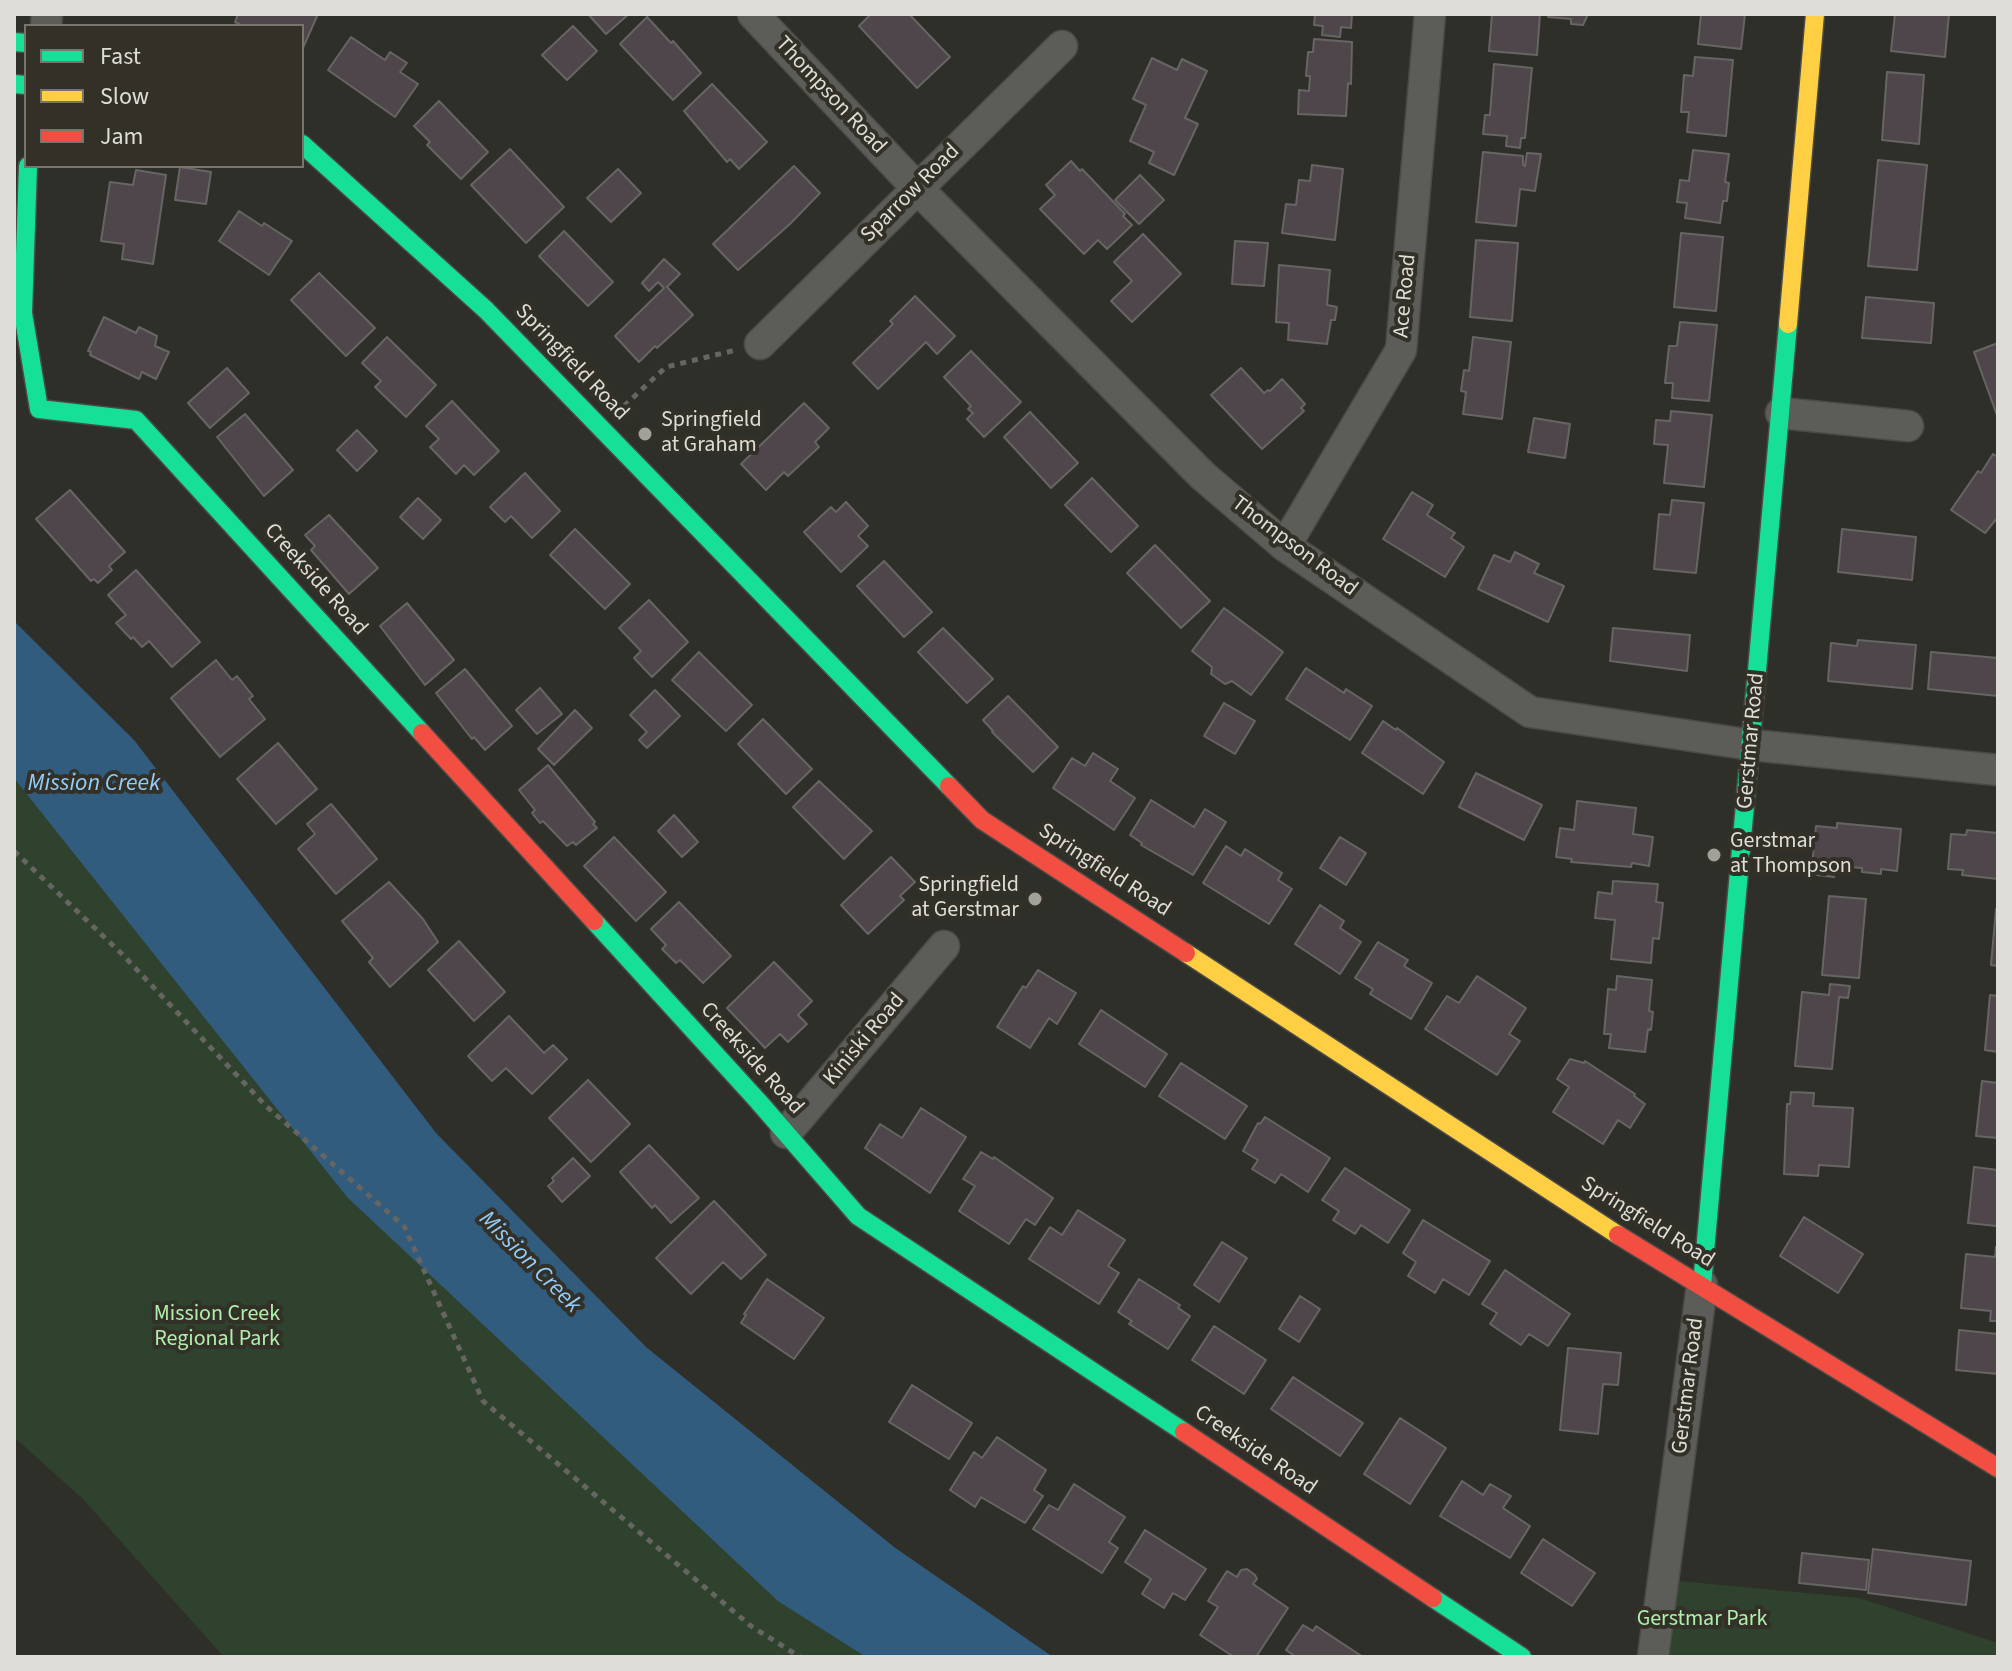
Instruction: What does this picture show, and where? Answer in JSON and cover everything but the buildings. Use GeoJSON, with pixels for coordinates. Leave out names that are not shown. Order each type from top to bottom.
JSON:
{"type":"FeatureCollection","features":[{"type":"Feature","properties":{"kind":"street","name":"Thompson Road"},"geometry":{"type":"LineString","coordinates":[[753,14],[917,188],[1203,476],[1285,546],[1530,712],[1752,745],[1998,770]]}},
{"type":"Feature","properties":{"kind":"street","name":"Ace Road"},"geometry":{"type":"LineString","coordinates":[[1285,546],[1401,350],[1430,14]]}},
{"type":"Feature","properties":{"kind":"street","name":"Gerstmar Road"},"geometry":{"type":"LineString","coordinates":[[1653,1657],[1702,1285],[1815,14]]}},
{"type":"Feature","properties":{"kind":"street","name":"Sparrow Road"},"geometry":{"type":"LineString","coordinates":[[760,344],[1062,46]]}},
{"type":"Feature","properties":{"kind":"street","name":"Springfield Road"},"geometry":{"type":"LineString","coordinates":[[305,150],[486,310],[982,820],[1603,1226],[1998,1468]]}},
{"type":"Feature","properties":{"kind":"street","name":"Creekside Road"},"geometry":{"type":"LineString","coordinates":[[28,168],[23,313],[39,409],[136,420],[786,1133],[858,1216],[1522,1657]]}},
{"type":"Feature","properties":{"kind":"street"},"geometry":{"type":"LineString","coordinates":[[1781,413],[1908,426]]}},
{"type":"Feature","properties":{"kind":"street","name":"Kiniski Road"},"geometry":{"type":"LineString","coordinates":[[786,1133],[944,946]]}},
{"type":"Feature","properties":{"kind":"path"},"geometry":{"type":"LineString","coordinates":[[601,428],[666,367],[760,344]]}},
{"type":"Feature","properties":{"kind":"path"},"geometry":{"type":"LineString","coordinates":[[14,851],[122,954],[266,1106],[404,1226],[483,1401],[751,1626],[800,1657]]}},
{"type":"Feature","properties":{"kind":"green space","name":"Mission Creek Regional Park"},"geometry":{"type":"Polygon","coordinates":[[[14,737],[878,1657],[224,1657],[83,1499],[14,1437],[14,737]]]}},
{"type":"Feature","properties":{"kind":"green space","name":"Gerstmar Park"},"geometry":{"type":"Polygon","coordinates":[[[1668,1580],[1859,1598],[1998,1643],[1998,1657],[1661,1657],[1668,1580]]]}},
{"type":"Feature","properties":{"kind":"water","name":"Mission Creek"},"geometry":{"type":"Polygon","coordinates":[[[14,621],[134,740],[436,1133],[646,1347],[894,1547],[1053,1657],[866,1657],[778,1601],[347,1197],[14,778],[14,621]]]}},
{"type":"Feature","properties":{"kind":"traffic: fast"},"geometry":{"type":"LineString","coordinates":[[14,42],[24,43]]}},
{"type":"Feature","properties":{"kind":"traffic: fast"},"geometry":{"type":"LineString","coordinates":[[14,84],[24,85]]}},
{"type":"Feature","properties":{"kind":"traffic: fast"},"geometry":{"type":"LineString","coordinates":[[304,146],[486,310],[949,786]]}},
{"type":"Feature","properties":{"kind":"traffic: fast"},"geometry":{"type":"LineString","coordinates":[[28,168],[23,313],[39,409],[136,420],[422,733]]}},
{"type":"Feature","properties":{"kind":"traffic: fast"},"geometry":{"type":"LineString","coordinates":[[1702,1285],[1788,324]]}},
{"type":"Feature","properties":{"kind":"traffic: fast"},"geometry":{"type":"LineString","coordinates":[[594,921],[858,1216],[1184,1432]]}},
{"type":"Feature","properties":{"kind":"traffic: fast"},"geometry":{"type":"LineString","coordinates":[[1433,1598],[1522,1657]]}},
{"type":"Feature","properties":{"kind":"traffic: slow"},"geometry":{"type":"LineString","coordinates":[[1788,324],[1815,14]]}},
{"type":"Feature","properties":{"kind":"traffic: slow"},"geometry":{"type":"LineString","coordinates":[[1186,953],[1618,1235]]}},
{"type":"Feature","properties":{"kind":"traffic: jam"},"geometry":{"type":"LineString","coordinates":[[422,733],[594,921]]}},
{"type":"Feature","properties":{"kind":"traffic: jam"},"geometry":{"type":"LineString","coordinates":[[949,786],[982,820],[1186,953]]}},
{"type":"Feature","properties":{"kind":"traffic: jam"},"geometry":{"type":"LineString","coordinates":[[1618,1235],[1998,1468]]}},
{"type":"Feature","properties":{"kind":"traffic: jam"},"geometry":{"type":"LineString","coordinates":[[1184,1432],[1433,1598]]}},
{"type":"Feature","properties":{"kind":"place","name":"Springfield at Graham"},"geometry":{"type":"Point","coordinates":[645,434]}},
{"type":"Feature","properties":{"kind":"place","name":"Gerstmar at Thompson"},"geometry":{"type":"Point","coordinates":[1714,855]}},
{"type":"Feature","properties":{"kind":"place","name":"Springfield at Gerstmar"},"geometry":{"type":"Point","coordinates":[1035,899]}}]}
